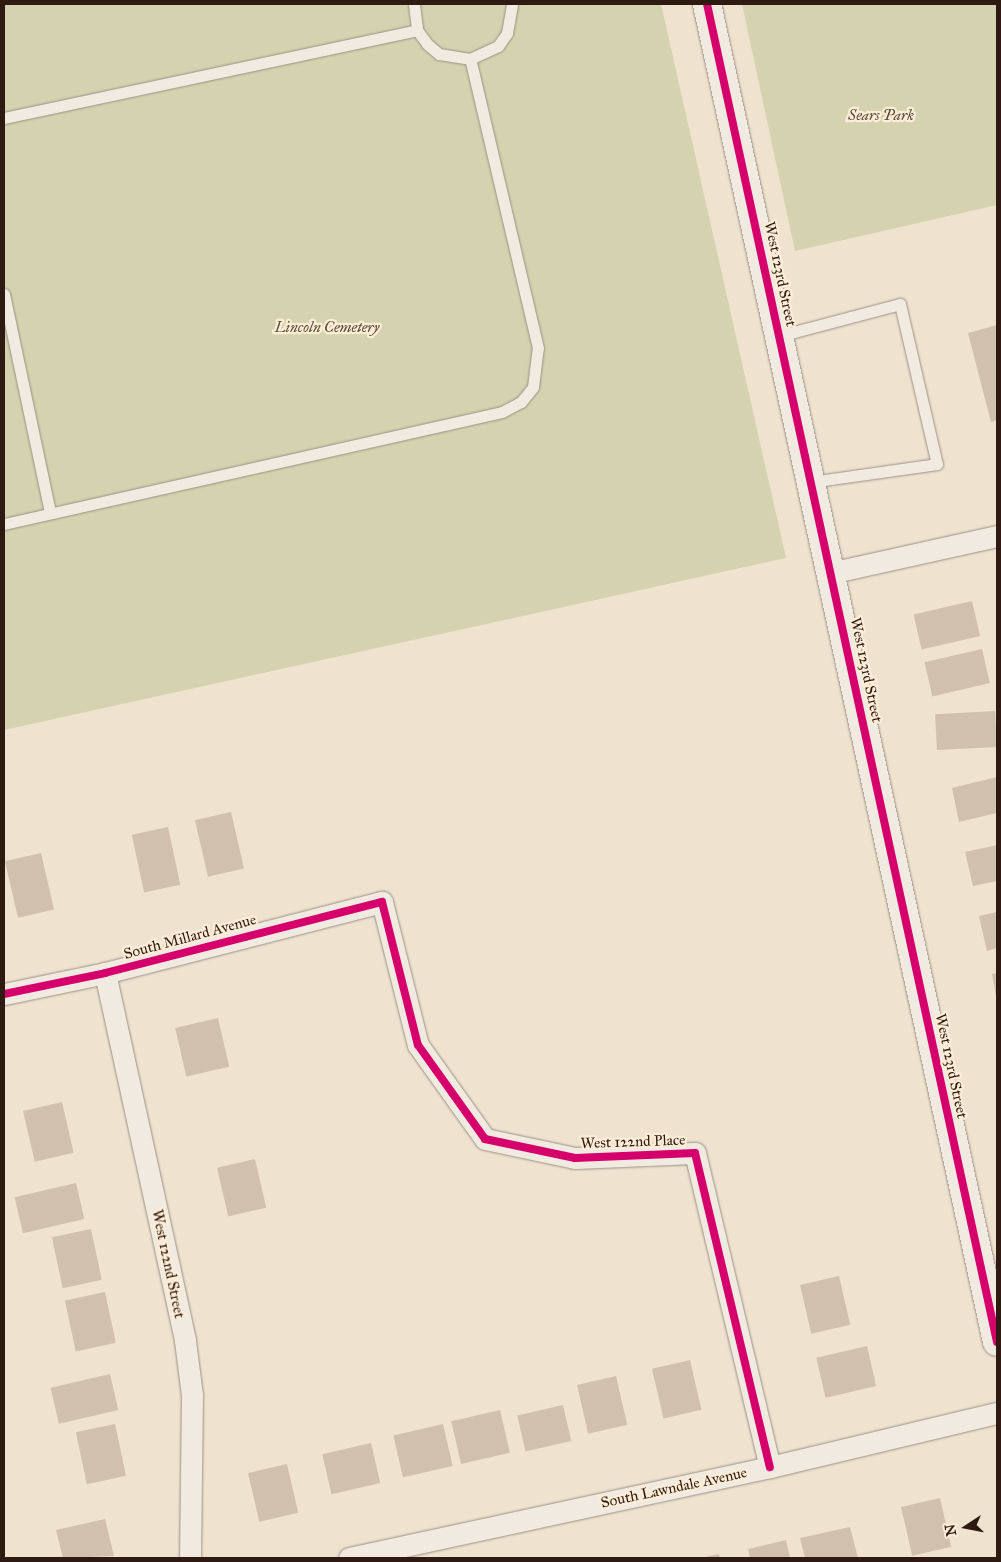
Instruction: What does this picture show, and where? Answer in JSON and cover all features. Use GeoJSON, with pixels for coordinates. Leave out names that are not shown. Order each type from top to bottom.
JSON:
{"type":"FeatureCollection","features":[{"type":"Feature","properties":{"kind":"street","name":"West 123rd Street"},"geometry":{"type":"LineString","coordinates":[[707,4],[997,1342]]}},
{"type":"Feature","properties":{"kind":"street"},"geometry":{"type":"LineString","coordinates":[[830,572],[997,536]]}},
{"type":"Feature","properties":{"kind":"street","name":"South Millard Avenue"},"geometry":{"type":"LineString","coordinates":[[4,994],[105,974],[382,902]]}},
{"type":"Feature","properties":{"kind":"street","name":"West 122nd Place"},"geometry":{"type":"LineString","coordinates":[[382,902],[418,1045],[485,1139],[575,1158],[695,1154],[770,1467]]}},
{"type":"Feature","properties":{"kind":"street","name":"West 122nd Street"},"geometry":{"type":"LineString","coordinates":[[105,974],[185,1341],[192,1395],[190,1558]]}},
{"type":"Feature","properties":{"kind":"street","name":"South Lawndale Avenue"},"geometry":{"type":"LineString","coordinates":[[349,1558],[770,1467],[997,1413]]}},
{"type":"Feature","properties":{"kind":"lane"},"geometry":{"type":"LineString","coordinates":[[414,4],[417,30],[439,54],[470,59],[498,46],[512,18],[512,4]]}},
{"type":"Feature","properties":{"kind":"lane"},"geometry":{"type":"LineString","coordinates":[[4,118],[417,30]]}},
{"type":"Feature","properties":{"kind":"lane"},"geometry":{"type":"LineString","coordinates":[[4,524],[502,412],[521,402],[533,387],[538,348],[470,59]]}},
{"type":"Feature","properties":{"kind":"lane"},"geometry":{"type":"LineString","coordinates":[[4,294],[50,513]]}},
{"type":"Feature","properties":{"kind":"lane"},"geometry":{"type":"LineString","coordinates":[[779,336],[900,304],[937,464],[811,482]]}},
{"type":"Feature","properties":{"kind":"green space","name":"Lincoln Cemetery"},"geometry":{"type":"Polygon","coordinates":[[[4,4],[661,4],[786,558],[4,730],[4,4]]]}},
{"type":"Feature","properties":{"kind":"green space","name":"Sears Park"},"geometry":{"type":"Polygon","coordinates":[[[742,4],[997,4],[997,205],[795,251],[742,4]]]}},
{"type":"Feature","properties":{"kind":"building"},"geometry":{"type":"Polygon","coordinates":[[[997,325],[997,420],[991,422],[968,333],[997,325]]]}},
{"type":"Feature","properties":{"kind":"building"},"geometry":{"type":"Polygon","coordinates":[[[972,601],[980,636],[922,650],[914,614],[972,601]]]}},
{"type":"Feature","properties":{"kind":"building"},"geometry":{"type":"Polygon","coordinates":[[[982,649],[990,683],[932,696],[925,662],[982,649]]]}},
{"type":"Feature","properties":{"kind":"building"},"geometry":{"type":"Polygon","coordinates":[[[995,711],[997,747],[937,750],[935,714],[995,711]]]}},
{"type":"Feature","properties":{"kind":"building"},"geometry":{"type":"Polygon","coordinates":[[[997,777],[997,813],[959,822],[952,788],[997,777]]]}},
{"type":"Feature","properties":{"kind":"building"},"geometry":{"type":"Polygon","coordinates":[[[231,812],[244,869],[208,877],[195,820],[231,812]]]}},
{"type":"Feature","properties":{"kind":"building"},"geometry":{"type":"Polygon","coordinates":[[[168,827],[180,885],[144,892],[132,835],[168,827]]]}},
{"type":"Feature","properties":{"kind":"building"},"geometry":{"type":"Polygon","coordinates":[[[997,845],[997,881],[973,886],[965,852],[997,845]]]}},
{"type":"Feature","properties":{"kind":"building"},"geometry":{"type":"Polygon","coordinates":[[[41,853],[54,910],[18,918],[5,861],[41,853]]]}},
{"type":"Feature","properties":{"kind":"building"},"geometry":{"type":"Polygon","coordinates":[[[997,912],[997,948],[987,951],[979,916],[997,912]]]}},
{"type":"Feature","properties":{"kind":"building"},"geometry":{"type":"Polygon","coordinates":[[[997,973],[997,996],[996,996],[992,974],[997,973]]]}},
{"type":"Feature","properties":{"kind":"building"},"geometry":{"type":"Polygon","coordinates":[[[218,1018],[229,1067],[186,1077],[175,1028],[218,1018]]]}},
{"type":"Feature","properties":{"kind":"building"},"geometry":{"type":"Polygon","coordinates":[[[62,1102],[74,1153],[35,1162],[23,1111],[62,1102]]]}},
{"type":"Feature","properties":{"kind":"building"},"geometry":{"type":"Polygon","coordinates":[[[255,1159],[266,1208],[228,1216],[217,1168],[255,1159]]]}},
{"type":"Feature","properties":{"kind":"building"},"geometry":{"type":"Polygon","coordinates":[[[76,1183],[84,1219],[23,1233],[15,1197],[76,1183]]]}},
{"type":"Feature","properties":{"kind":"building"},"geometry":{"type":"Polygon","coordinates":[[[91,1229],[102,1280],[63,1288],[52,1237],[91,1229]]]}},
{"type":"Feature","properties":{"kind":"building"},"geometry":{"type":"Polygon","coordinates":[[[839,1276],[850,1325],[811,1334],[800,1285],[839,1276]]]}},
{"type":"Feature","properties":{"kind":"building"},"geometry":{"type":"Polygon","coordinates":[[[105,1292],[116,1343],[76,1351],[65,1301],[105,1292]]]}},
{"type":"Feature","properties":{"kind":"building"},"geometry":{"type":"Polygon","coordinates":[[[867,1346],[876,1386],[826,1398],[816,1358],[867,1346]]]}},
{"type":"Feature","properties":{"kind":"building"},"geometry":{"type":"Polygon","coordinates":[[[690,1360],[701,1410],[663,1418],[652,1369],[690,1360]]]}},
{"type":"Feature","properties":{"kind":"building"},"geometry":{"type":"Polygon","coordinates":[[[110,1374],[118,1410],[59,1424],[51,1388],[110,1374]]]}},
{"type":"Feature","properties":{"kind":"building"},"geometry":{"type":"Polygon","coordinates":[[[616,1376],[627,1425],[588,1434],[577,1385],[616,1376]]]}},
{"type":"Feature","properties":{"kind":"building"},"geometry":{"type":"Polygon","coordinates":[[[563,1405],[571,1441],[526,1452],[517,1416],[563,1405]]]}},
{"type":"Feature","properties":{"kind":"building"},"geometry":{"type":"Polygon","coordinates":[[[500,1410],[510,1453],[461,1464],[451,1421],[500,1410]]]}},
{"type":"Feature","properties":{"kind":"building"},"geometry":{"type":"Polygon","coordinates":[[[115,1424],[126,1476],[87,1484],[76,1432],[115,1424]]]}},
{"type":"Feature","properties":{"kind":"building"},"geometry":{"type":"Polygon","coordinates":[[[443,1424],[453,1466],[403,1477],[393,1435],[443,1424]]]}},
{"type":"Feature","properties":{"kind":"building"},"geometry":{"type":"Polygon","coordinates":[[[371,1443],[380,1483],[332,1494],[322,1454],[371,1443]]]}},
{"type":"Feature","properties":{"kind":"building"},"geometry":{"type":"Polygon","coordinates":[[[287,1464],[298,1513],[259,1522],[248,1473],[287,1464]]]}},
{"type":"Feature","properties":{"kind":"building"},"geometry":{"type":"Polygon","coordinates":[[[940,1498],[951,1547],[912,1556],[901,1507],[940,1498]]]}},
{"type":"Feature","properties":{"kind":"building"},"geometry":{"type":"Polygon","coordinates":[[[105,1519],[114,1556],[63,1558],[56,1530],[105,1519]]]}},
{"type":"Feature","properties":{"kind":"building"},"geometry":{"type":"Polygon","coordinates":[[[850,1527],[858,1558],[805,1558],[800,1538],[850,1527]]]}},
{"type":"Feature","properties":{"kind":"building"},"geometry":{"type":"Polygon","coordinates":[[[786,1540],[790,1558],[750,1558],[748,1549],[786,1540]]]}},
{"type":"Feature","properties":{"kind":"building"},"geometry":{"type":"Polygon","coordinates":[[[719,1554],[720,1558],[705,1558],[705,1557],[719,1554]]]}},
{"type":"Feature","properties":{"kind":"cycle path"},"geometry":{"type":"LineString","coordinates":[[707,4],[997,1342]]}},
{"type":"Feature","properties":{"kind":"cycle path"},"geometry":{"type":"LineString","coordinates":[[4,994],[105,973],[382,902],[418,1045],[485,1139],[575,1158],[695,1153],[770,1467]]}}]}
